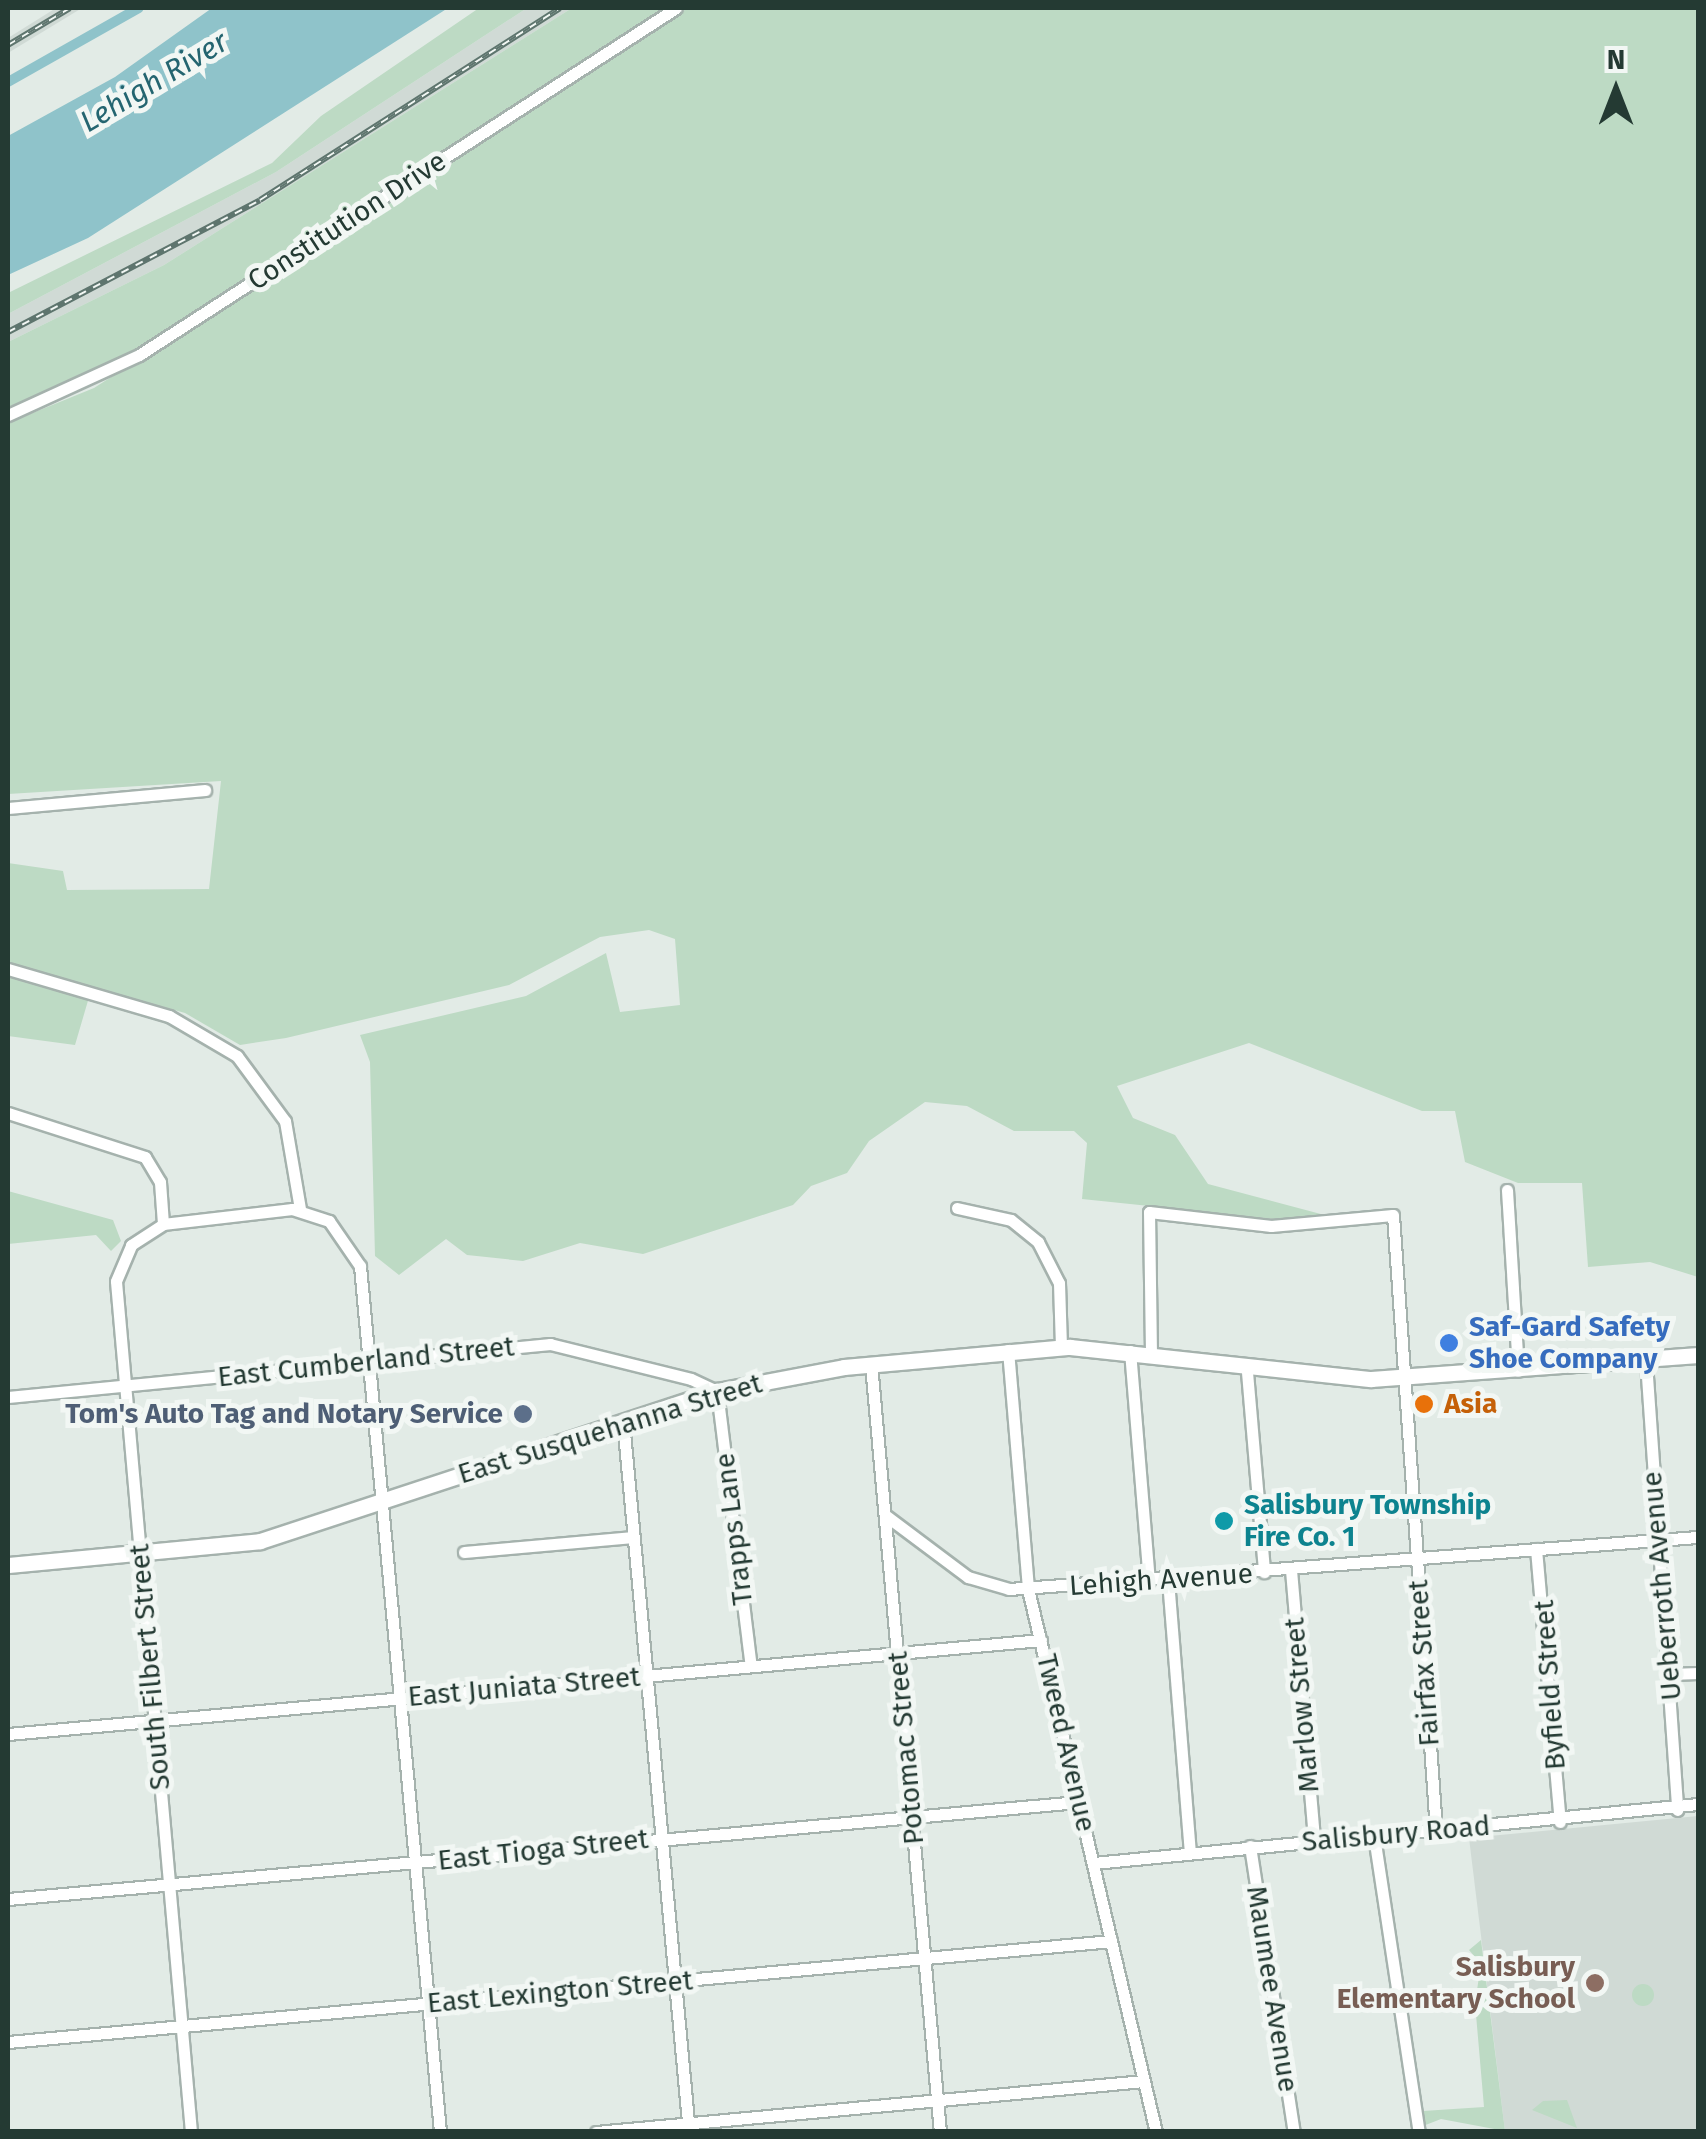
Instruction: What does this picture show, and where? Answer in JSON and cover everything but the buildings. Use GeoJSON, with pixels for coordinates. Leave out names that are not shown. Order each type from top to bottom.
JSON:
{"type":"FeatureCollection","features":[{"type":"Feature","properties":{"kind":"main road","name":"East Susquehanna Street"},"geometry":{"type":"LineString","coordinates":[[8,1565],[260,1541],[718,1392],[871,1364],[1061,1347],[1130,1351],[1246,1372],[1398,1378],[1646,1362],[1698,1355]]}},
{"type":"Feature","properties":{"kind":"street","name":"Constitution Drive"},"geometry":{"type":"LineString","coordinates":[[8,415],[139,355],[676,8]]}},
{"type":"Feature","properties":{"kind":"street"},"geometry":{"type":"LineString","coordinates":[[8,808],[205,790]]}},
{"type":"Feature","properties":{"kind":"street"},"geometry":{"type":"LineString","coordinates":[[8,969],[169,1016],[236,1056],[285,1122],[300,1209]]}},
{"type":"Feature","properties":{"kind":"street"},"geometry":{"type":"LineString","coordinates":[[8,1113],[145,1157],[160,1182],[163,1224],[300,1209],[329,1221],[356,1253],[370,1363],[440,2132]]}},
{"type":"Feature","properties":{"kind":"street"},"geometry":{"type":"LineString","coordinates":[[1507,1190],[1518,1371]]}},
{"type":"Feature","properties":{"kind":"street"},"geometry":{"type":"LineString","coordinates":[[957,1208],[1011,1220],[1038,1242],[1060,1283],[1061,1347]]}},
{"type":"Feature","properties":{"kind":"street","name":"Fairfax Street"},"geometry":{"type":"LineString","coordinates":[[1150,1354],[1149,1212],[1271,1226],[1394,1215],[1398,1378],[1436,1830]]}},
{"type":"Feature","properties":{"kind":"street","name":"South Filbert Street"},"geometry":{"type":"LineString","coordinates":[[163,1224],[130,1245],[118,1267],[123,1386],[191,2132]]}},
{"type":"Feature","properties":{"kind":"street","name":"East Cumberland Street"},"geometry":{"type":"LineString","coordinates":[[8,1396],[560,1345],[718,1392]]}},
{"type":"Feature","properties":{"kind":"street","name":"Tweed Avenue"},"geometry":{"type":"LineString","coordinates":[[1008,1350],[1028,1589],[1156,2132]]}},
{"type":"Feature","properties":{"kind":"street"},"geometry":{"type":"LineString","coordinates":[[1130,1351],[1150,1581]]}},
{"type":"Feature","properties":{"kind":"street","name":"Ueberroth Avenue"},"geometry":{"type":"LineString","coordinates":[[1646,1362],[1677,1810]]}},
{"type":"Feature","properties":{"kind":"street","name":"Potomac Street"},"geometry":{"type":"LineString","coordinates":[[871,1364],[940,2132]]}},
{"type":"Feature","properties":{"kind":"street"},"geometry":{"type":"LineString","coordinates":[[1246,1372],[1264,1572]]}},
{"type":"Feature","properties":{"kind":"street","name":"Trapps Lane"},"geometry":{"type":"LineString","coordinates":[[718,1392],[751,1666]]}},
{"type":"Feature","properties":{"kind":"street"},"geometry":{"type":"LineString","coordinates":[[622,1421],[688,2128]]}},
{"type":"Feature","properties":{"kind":"street","name":"Lehigh Avenue"},"geometry":{"type":"LineString","coordinates":[[884,1515],[968,1578],[1028,1589],[1698,1536]]}},
{"type":"Feature","properties":{"kind":"street"},"geometry":{"type":"LineString","coordinates":[[464,1552],[633,1537]]}},
{"type":"Feature","properties":{"kind":"street","name":"Byfield Street"},"geometry":{"type":"LineString","coordinates":[[1536,1549],[1560,1822]]}},
{"type":"Feature","properties":{"kind":"street","name":"Marlow Street"},"geometry":{"type":"LineString","coordinates":[[1290,1570],[1314,1840]]}},
{"type":"Feature","properties":{"kind":"street"},"geometry":{"type":"LineString","coordinates":[[1168,1580],[1190,1852]]}},
{"type":"Feature","properties":{"kind":"street","name":"East Juniata Street"},"geometry":{"type":"LineString","coordinates":[[8,1734],[1042,1640]]}},
{"type":"Feature","properties":{"kind":"street"},"geometry":{"type":"LineString","coordinates":[[1670,1674],[1698,1673]]}},
{"type":"Feature","properties":{"kind":"street","name":"East Tioga Street"},"geometry":{"type":"LineString","coordinates":[[8,1899],[1079,1802]]}},
{"type":"Feature","properties":{"kind":"street","name":"Salisbury Road"},"geometry":{"type":"LineString","coordinates":[[1094,1863],[1314,1840],[1560,1822],[1677,1810],[1698,1804]]}},
{"type":"Feature","properties":{"kind":"street"},"geometry":{"type":"LineString","coordinates":[[1374,1836],[1419,2132]]}},
{"type":"Feature","properties":{"kind":"street","name":"Maumee Avenue"},"geometry":{"type":"LineString","coordinates":[[1250,1846],[1294,2132]]}},
{"type":"Feature","properties":{"kind":"street","name":"East Lexington Street"},"geometry":{"type":"LineString","coordinates":[[8,2042],[1111,1941]]}},
{"type":"Feature","properties":{"kind":"street"},"geometry":{"type":"LineString","coordinates":[[596,2132],[688,2128],[1144,2081]]}},
{"type":"Feature","properties":{"kind":"shaded area"},"geometry":{"type":"Polygon","coordinates":[[[56,8],[82,8],[8,53],[8,38],[56,8]]]}},
{"type":"Feature","properties":{"kind":"shaded area"},"geometry":{"type":"Polygon","coordinates":[[[527,8],[572,8],[164,265],[8,342],[8,314],[276,172],[527,8]]]}},
{"type":"Feature","properties":{"kind":"shaded area","name":"Salisbury Elementary School"},"geometry":{"type":"Polygon","coordinates":[[[1698,1816],[1698,2131],[1505,2131],[1469,1838],[1698,1816]]]}},
{"type":"Feature","properties":{"kind":"green space"},"geometry":{"type":"Polygon","coordinates":[[[479,8],[527,8],[276,172],[8,314],[8,293],[272,163],[321,116],[479,8]]]}},
{"type":"Feature","properties":{"kind":"green space"},"geometry":{"type":"Polygon","coordinates":[[[572,8],[665,8],[107,369],[8,407],[8,342],[164,265],[572,8]]]}},
{"type":"Feature","properties":{"kind":"green space"},"geometry":{"type":"Polygon","coordinates":[[[688,8],[1698,8],[1698,1277],[1650,1262],[1588,1267],[1582,1183],[1518,1183],[1465,1162],[1455,1111],[1422,1111],[1249,1043],[1117,1086],[1133,1118],[1175,1135],[1208,1184],[1332,1217],[1302,1222],[1082,1199],[1087,1143],[1074,1131],[1014,1131],[967,1106],[925,1102],[869,1141],[847,1173],[811,1186],[793,1205],[643,1254],[580,1243],[523,1261],[467,1255],[446,1239],[399,1275],[375,1256],[370,1062],[360,1035],[526,996],[606,953],[620,1012],[680,1005],[675,939],[649,930],[600,937],[509,985],[286,1038],[240,1045],[185,1013],[92,987],[75,1045],[8,1036],[8,863],[63,871],[67,890],[209,889],[221,781],[8,794],[8,423],[94,388],[688,8]]]}},
{"type":"Feature","properties":{"kind":"green space"},"geometry":{"type":"Polygon","coordinates":[[[8,1191],[113,1220],[121,1241],[111,1251],[96,1235],[8,1244],[8,1191]]]}},
{"type":"Feature","properties":{"kind":"green space"},"geometry":{"type":"Polygon","coordinates":[[[1481,1940],[1505,2131],[1441,2119],[1423,2126],[1423,2111],[1484,2107],[1475,2003],[1481,1964],[1469,1950],[1481,1940]]]}},
{"type":"Feature","properties":{"kind":"green space"},"geometry":{"type":"Polygon","coordinates":[[[1643,1984],[1651,1987],[1651,2003],[1643,2006],[1635,2003],[1632,1995],[1635,1987],[1643,1984]]]}},
{"type":"Feature","properties":{"kind":"green space"},"geometry":{"type":"Polygon","coordinates":[[[1567,2100],[1577,2128],[1532,2110],[1543,2101],[1567,2100]]]}},
{"type":"Feature","properties":{"kind":"water","name":"Lehigh River"},"geometry":{"type":"Polygon","coordinates":[[[212,8],[448,8],[88,238],[8,275],[8,136],[115,77],[212,8]]]}},
{"type":"Feature","properties":{"kind":"waterway"},"geometry":{"type":"LineString","coordinates":[[8,82],[139,8]]}},
{"type":"Feature","properties":{"kind":"railway"},"geometry":{"type":"LineString","coordinates":[[8,45],[70,8]]}},
{"type":"Feature","properties":{"kind":"railway"},"geometry":{"type":"LineString","coordinates":[[8,332],[260,200],[560,8]]}},
{"type":"Feature","properties":{"kind":"place","name":"Saf-Gard Safety Shoe Company"},"geometry":{"type":"Point","coordinates":[1449,1343]}},
{"type":"Feature","properties":{"kind":"place","name":"Asia"},"geometry":{"type":"Point","coordinates":[1424,1404]}},
{"type":"Feature","properties":{"kind":"place","name":"Tom's Auto Tag and Notary Service"},"geometry":{"type":"Point","coordinates":[523,1414]}},
{"type":"Feature","properties":{"kind":"place","name":"Salisbury Township Fire Co. 1"},"geometry":{"type":"Point","coordinates":[1224,1521]}},
{"type":"Feature","properties":{"kind":"place","name":"Salisbury Elementary School"},"geometry":{"type":"Point","coordinates":[1595,1983]}}]}
